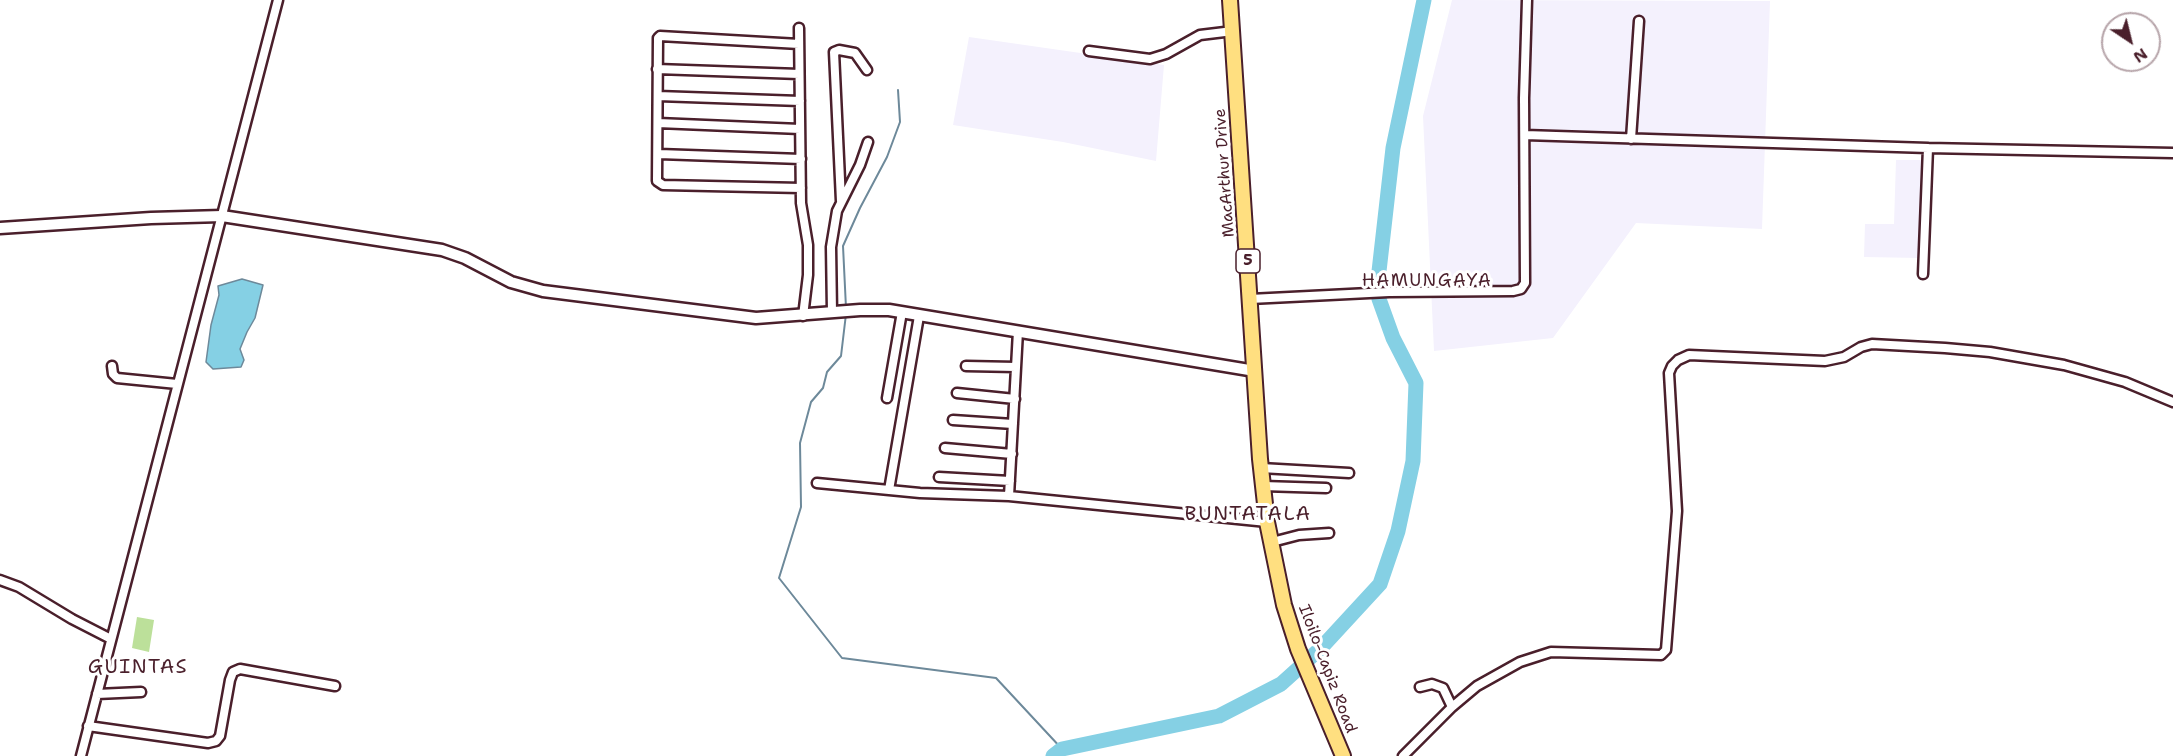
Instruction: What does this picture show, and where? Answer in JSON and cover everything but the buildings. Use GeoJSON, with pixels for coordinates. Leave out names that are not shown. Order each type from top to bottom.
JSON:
{"type":"FeatureCollection","features":[{"type":"Feature","properties":{"kind":"main road","name":"MacArthur Drive"},"geometry":{"type":"LineString","coordinates":[[1230,0],[1261,468],[1267,522]]}},
{"type":"Feature","properties":{"kind":"main road","name":"Iloilo-Capiz Road"},"geometry":{"type":"LineString","coordinates":[[1267,522],[1284,605],[1298,649],[1343,756]]}},
{"type":"Feature","properties":{"kind":"street"},"geometry":{"type":"LineString","coordinates":[[81,756],[278,0]]}},
{"type":"Feature","properties":{"kind":"street"},"geometry":{"type":"LineString","coordinates":[[1250,299],[1389,292],[1513,291],[1521,289],[1525,283],[1527,0]]}},
{"type":"Feature","properties":{"kind":"street"},"geometry":{"type":"LineString","coordinates":[[1631,139],[1639,21]]}},
{"type":"Feature","properties":{"kind":"street"},"geometry":{"type":"LineString","coordinates":[[799,27],[801,188],[808,265],[803,316]]}},
{"type":"Feature","properties":{"kind":"street"},"geometry":{"type":"LineString","coordinates":[[1089,51],[1150,60],[1200,35],[1233,31]]}},
{"type":"Feature","properties":{"kind":"street"},"geometry":{"type":"LineString","coordinates":[[799,44],[660,36],[657,41],[657,181],[663,185],[801,188]]}},
{"type":"Feature","properties":{"kind":"street"},"geometry":{"type":"LineString","coordinates":[[835,312],[831,247],[841,201],[834,52],[839,50],[855,53],[867,70]]}},
{"type":"Feature","properties":{"kind":"street"},"geometry":{"type":"LineString","coordinates":[[657,69],[800,74]]}},
{"type":"Feature","properties":{"kind":"street"},"geometry":{"type":"LineString","coordinates":[[657,96],[800,101]]}},
{"type":"Feature","properties":{"kind":"street"},"geometry":{"type":"LineString","coordinates":[[658,123],[800,129]]}},
{"type":"Feature","properties":{"kind":"street"},"geometry":{"type":"LineString","coordinates":[[1525,135],[1928,148],[2173,153]]}},
{"type":"Feature","properties":{"kind":"street"},"geometry":{"type":"LineString","coordinates":[[841,201],[860,165],[868,142]]}},
{"type":"Feature","properties":{"kind":"street"},"geometry":{"type":"LineString","coordinates":[[1923,274],[1928,148]]}},
{"type":"Feature","properties":{"kind":"street"},"geometry":{"type":"LineString","coordinates":[[658,154],[801,159]]}},
{"type":"Feature","properties":{"kind":"street"},"geometry":{"type":"LineString","coordinates":[[0,228],[151,218],[222,216],[442,250],[465,258],[511,282],[543,291],[756,318],[860,310],[902,312],[1255,371]]}},
{"type":"Feature","properties":{"kind":"street"},"geometry":{"type":"LineString","coordinates":[[887,398],[902,312]]}},
{"type":"Feature","properties":{"kind":"street"},"geometry":{"type":"LineString","coordinates":[[889,490],[919,316]]}},
{"type":"Feature","properties":{"kind":"street"},"geometry":{"type":"LineString","coordinates":[[1010,496],[1018,331]]}},
{"type":"Feature","properties":{"kind":"street"},"geometry":{"type":"LineString","coordinates":[[1403,756],[1452,707],[1477,686],[1520,662],[1551,652],[1661,655],[1666,650],[1677,512],[1670,373],[1672,366],[1678,360],[1689,355],[1825,361],[1844,357],[1861,347],[1872,344],[1990,352],[2064,366],[2125,382],[2173,402]]}},
{"type":"Feature","properties":{"kind":"street"},"geometry":{"type":"LineString","coordinates":[[112,366],[113,374],[117,378],[177,384]]}},
{"type":"Feature","properties":{"kind":"street"},"geometry":{"type":"LineString","coordinates":[[966,366],[1016,367]]}},
{"type":"Feature","properties":{"kind":"street"},"geometry":{"type":"LineString","coordinates":[[957,393],[1014,399]]}},
{"type":"Feature","properties":{"kind":"street"},"geometry":{"type":"LineString","coordinates":[[953,420],[1013,424]]}},
{"type":"Feature","properties":{"kind":"street"},"geometry":{"type":"LineString","coordinates":[[945,448],[1012,454]]}},
{"type":"Feature","properties":{"kind":"street"},"geometry":{"type":"LineString","coordinates":[[1261,468],[1349,473]]}},
{"type":"Feature","properties":{"kind":"street"},"geometry":{"type":"LineString","coordinates":[[939,477],[1010,481]]}},
{"type":"Feature","properties":{"kind":"street"},"geometry":{"type":"LineString","coordinates":[[817,483],[889,490],[1010,496],[1267,522]]}},
{"type":"Feature","properties":{"kind":"street"},"geometry":{"type":"LineString","coordinates":[[1263,486],[1326,488]]}},
{"type":"Feature","properties":{"kind":"street"},"geometry":{"type":"LineString","coordinates":[[1272,542],[1299,535],[1329,533]]}},
{"type":"Feature","properties":{"kind":"street"},"geometry":{"type":"LineString","coordinates":[[0,580],[19,587],[111,639]]}},
{"type":"Feature","properties":{"kind":"street"},"geometry":{"type":"LineString","coordinates":[[88,726],[208,743],[216,741],[220,736],[233,672],[240,669],[335,686]]}},
{"type":"Feature","properties":{"kind":"street"},"geometry":{"type":"LineString","coordinates":[[1420,687],[1432,684],[1443,688],[1452,707]]}},
{"type":"Feature","properties":{"kind":"street"},"geometry":{"type":"LineString","coordinates":[[97,694],[141,692]]}},
{"type":"Feature","properties":{"kind":"shaded area"},"geometry":{"type":"Polygon","coordinates":[[[1452,0],[1770,1],[1762,229],[1636,223],[1553,338],[1434,351],[1423,116],[1452,0]]]}},
{"type":"Feature","properties":{"kind":"shaded area"},"geometry":{"type":"Polygon","coordinates":[[[969,37],[1164,65],[1156,161],[1063,142],[953,125],[969,37]]]}},
{"type":"Feature","properties":{"kind":"shaded area"},"geometry":{"type":"Polygon","coordinates":[[[1896,160],[1922,160],[1920,258],[1864,257],[1865,224],[1894,224],[1896,160]]]}},
{"type":"Feature","properties":{"kind":"green space"},"geometry":{"type":"Polygon","coordinates":[[[137,617],[154,620],[149,652],[132,648],[137,617]]]}},
{"type":"Feature","properties":{"kind":"water"},"geometry":{"type":"Polygon","coordinates":[[[242,279],[263,285],[255,318],[240,349],[244,360],[241,367],[213,369],[206,362],[211,325],[219,295],[218,286],[242,279]]]}},
{"type":"Feature","properties":{"kind":"waterway"},"geometry":{"type":"LineString","coordinates":[[1378,280],[1393,148],[1424,0]]}},
{"type":"Feature","properties":{"kind":"waterway"},"geometry":{"type":"LineString","coordinates":[[846,308],[843,246],[887,157],[900,122],[898,90]]}},
{"type":"Feature","properties":{"kind":"waterway"},"geometry":{"type":"LineString","coordinates":[[1053,756],[1062,749],[1219,716],[1281,684],[1321,648],[1380,584],[1398,531],[1413,461],[1416,383],[1393,338],[1379,299]]}},
{"type":"Feature","properties":{"kind":"waterway"},"geometry":{"type":"LineString","coordinates":[[846,314],[841,356],[827,372],[823,388],[811,402],[800,443],[801,507],[779,578],[842,658],[996,678],[1062,749]]}},
{"type":"Feature","properties":{"kind":"district","name":"HAMUNGAYA"},"geometry":{"type":"Point","coordinates":[1427,281]}},
{"type":"Feature","properties":{"kind":"district","name":"BUNTATALA"},"geometry":{"type":"Point","coordinates":[1248,515]}},
{"type":"Feature","properties":{"kind":"district","name":"GUINTAS"},"geometry":{"type":"Point","coordinates":[138,668]}}]}
